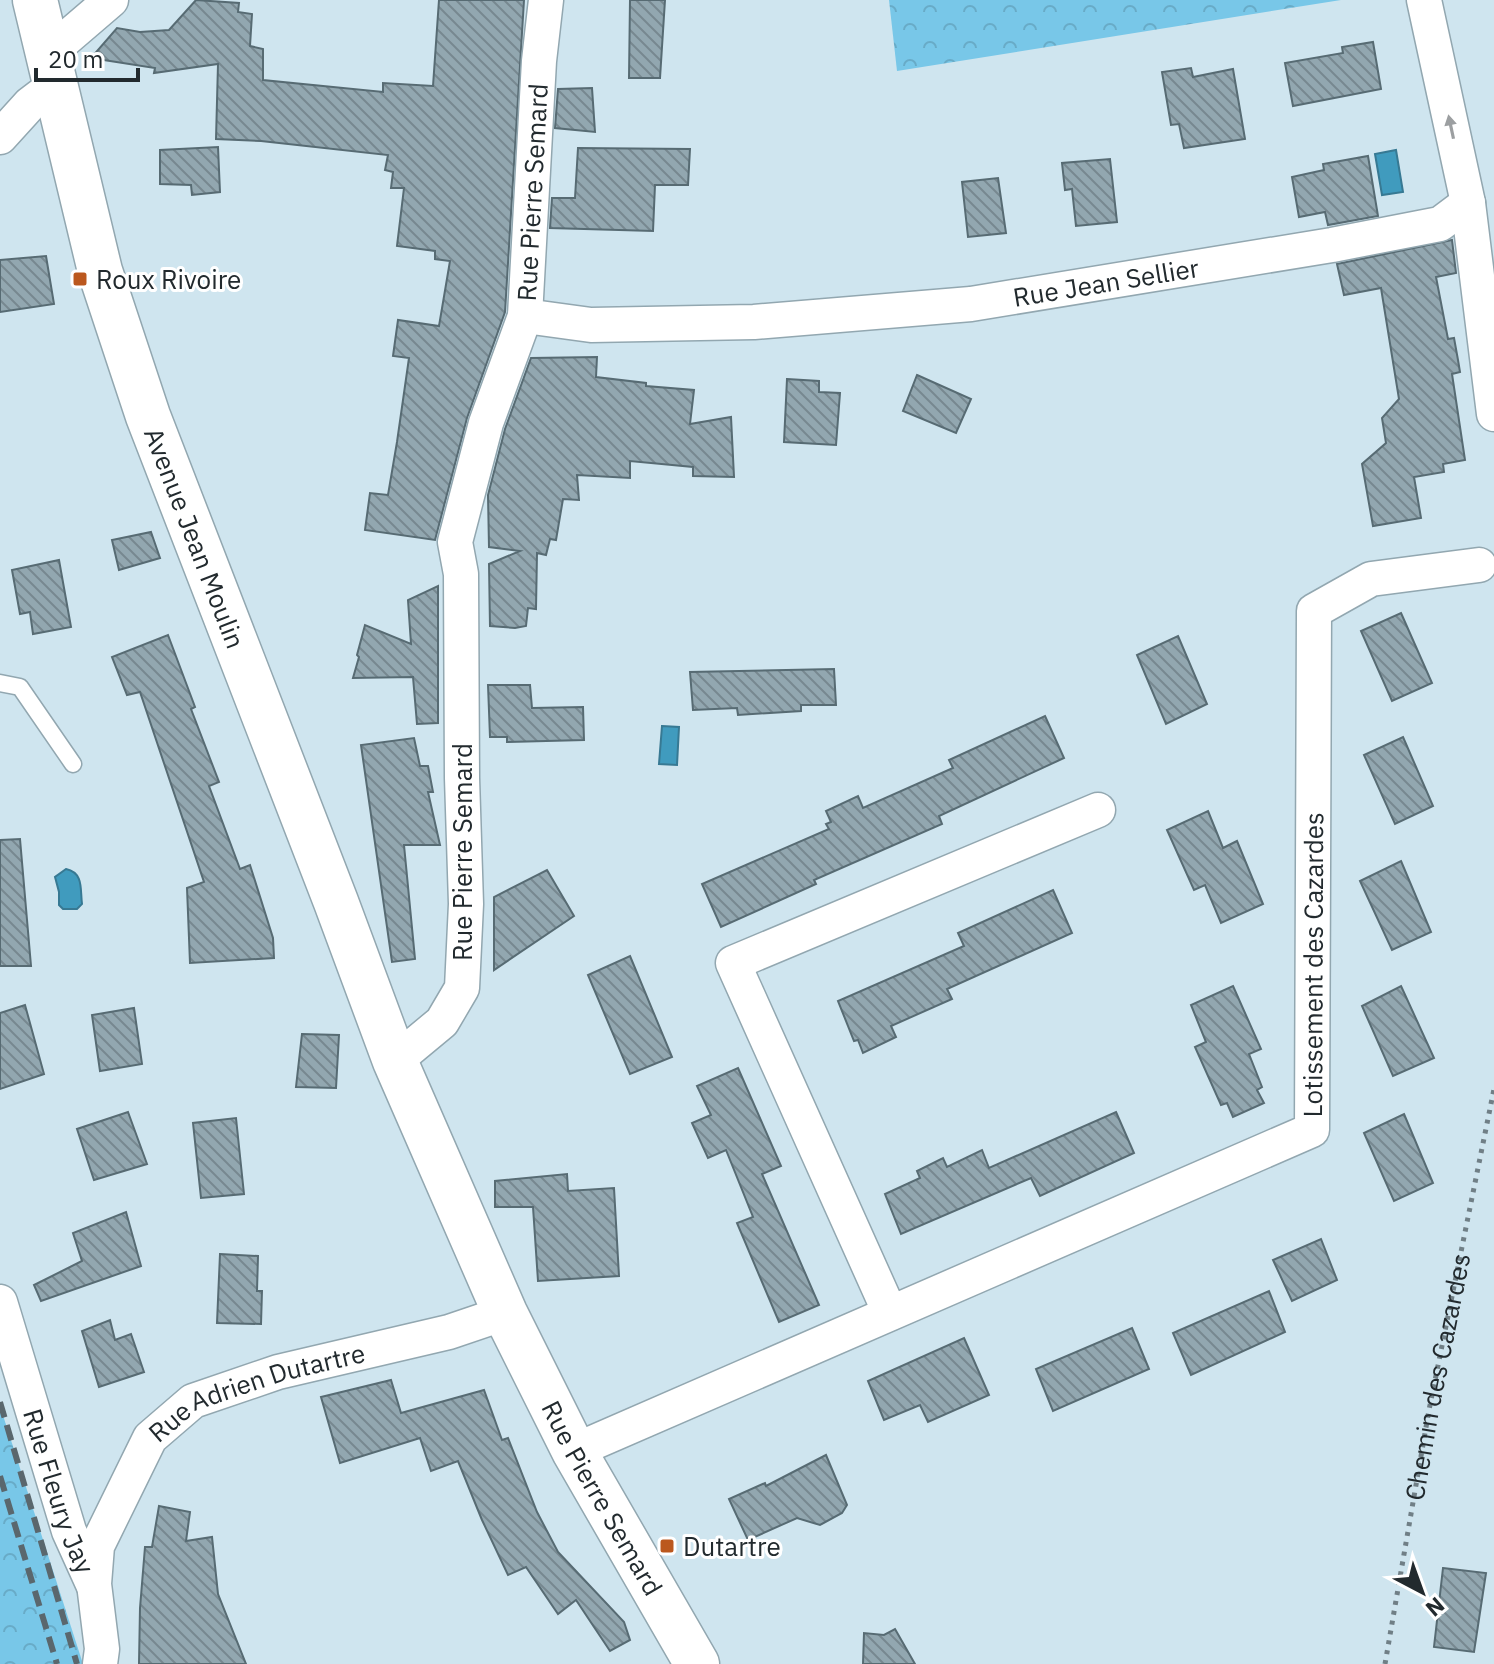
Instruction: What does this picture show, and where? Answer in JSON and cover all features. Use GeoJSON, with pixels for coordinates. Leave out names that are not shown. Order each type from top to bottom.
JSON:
{"type":"FeatureCollection","features":[{"type":"Feature","properties":{"kind":"main road","name":"Avenue Jean Moulin"},"geometry":{"type":"LineString","coordinates":[[35,0],[100,271],[148,416],[395,1061]]}},
{"type":"Feature","properties":{"kind":"main road","name":"Rue Pierre Semard"},"geometry":{"type":"LineString","coordinates":[[395,1061],[505,1313],[574,1451],[697,1664]]}},
{"type":"Feature","properties":{"kind":"street"},"geometry":{"type":"LineString","coordinates":[[0,137],[30,104],[52,70],[111,0]]}},
{"type":"Feature","properties":{"kind":"street","name":"Rue Pierre Semard"},"geometry":{"type":"LineString","coordinates":[[395,1061],[442,1022],[462,988],[466,904],[461,574],[455,542],[486,423],[525,316],[539,61],[546,0]]}},
{"type":"Feature","properties":{"kind":"street"},"geometry":{"type":"LineString","coordinates":[[1424,0],[1468,203],[1494,414]]}},
{"type":"Feature","properties":{"kind":"street","name":"Rue Jean Sellier"},"geometry":{"type":"LineString","coordinates":[[525,316],[591,325],[754,322],[971,304],[1332,245],[1440,224],[1468,203]]}},
{"type":"Feature","properties":{"kind":"street","name":"Lotissement des Cazardes"},"geometry":{"type":"LineString","coordinates":[[574,1451],[1312,1130],[1314,611],[1371,579],[1479,565]]}},
{"type":"Feature","properties":{"kind":"street"},"geometry":{"type":"LineString","coordinates":[[890,1313],[733,963],[1098,810]]}},
{"type":"Feature","properties":{"kind":"street","name":"Rue Fleury Jay"},"geometry":{"type":"LineString","coordinates":[[0,1302],[69,1531],[94,1584]]}},
{"type":"Feature","properties":{"kind":"street","name":"Rue Adrien Dutartre"},"geometry":{"type":"LineString","coordinates":[[100,1664],[102,1649],[94,1584],[97,1546],[150,1438],[193,1401],[278,1372],[449,1332],[505,1313]]}},
{"type":"Feature","properties":{"kind":"lane"},"geometry":{"type":"LineString","coordinates":[[0,683],[20,687],[73,764]]}},
{"type":"Feature","properties":{"kind":"path","name":"Chemin des Cazardes"},"geometry":{"type":"LineString","coordinates":[[1385,1664],[1429,1410],[1494,1089]]}},
{"type":"Feature","properties":{"kind":"green space"},"geometry":{"type":"Polygon","coordinates":[[[889,0],[1341,0],[897,71],[889,0]]]}},
{"type":"Feature","properties":{"kind":"green space"},"geometry":{"type":"Polygon","coordinates":[[[0,1406],[83,1664],[0,1664],[0,1406]]]}},
{"type":"Feature","properties":{"kind":"shaded area"},"geometry":{"type":"Polygon","coordinates":[[[1396,150],[1403,192],[1382,195],[1375,154],[1396,150]]]}},
{"type":"Feature","properties":{"kind":"shaded area"},"geometry":{"type":"Polygon","coordinates":[[[662,726],[679,727],[677,765],[659,764],[662,726]]]}},
{"type":"Feature","properties":{"kind":"shaded area"},"geometry":{"type":"Polygon","coordinates":[[[66,869],[76,874],[80,882],[82,904],[77,909],[63,909],[59,905],[55,877],[66,869]]]}},
{"type":"Feature","properties":{"kind":"building"},"geometry":{"type":"Polygon","coordinates":[[[196,0],[239,3],[238,12],[252,14],[250,46],[263,49],[263,80],[383,92],[383,83],[433,86],[439,0],[524,0],[505,312],[467,418],[435,540],[365,530],[370,493],[388,495],[397,442],[409,358],[393,356],[398,320],[439,326],[450,261],[435,259],[435,251],[397,246],[404,188],[391,188],[393,172],[385,170],[388,155],[216,139],[218,64],[154,73],[155,68],[91,58],[117,28],[140,32],[169,30],[196,0]]]}},
{"type":"Feature","properties":{"kind":"building"},"geometry":{"type":"Polygon","coordinates":[[[630,0],[665,0],[660,78],[629,78],[630,0]]]}},
{"type":"Feature","properties":{"kind":"building"},"geometry":{"type":"Polygon","coordinates":[[[1373,42],[1381,89],[1293,106],[1285,63],[1343,53],[1342,47],[1373,42]]]}},
{"type":"Feature","properties":{"kind":"building"},"geometry":{"type":"Polygon","coordinates":[[[1191,68],[1193,77],[1233,69],[1245,139],[1184,148],[1179,124],[1171,125],[1162,72],[1191,68]]]}},
{"type":"Feature","properties":{"kind":"building"},"geometry":{"type":"Polygon","coordinates":[[[592,88],[595,132],[555,128],[558,89],[592,88]]]}},
{"type":"Feature","properties":{"kind":"building"},"geometry":{"type":"Polygon","coordinates":[[[218,147],[220,192],[192,195],[191,185],[160,184],[160,150],[218,147]]]}},
{"type":"Feature","properties":{"kind":"building"},"geometry":{"type":"Polygon","coordinates":[[[578,148],[690,149],[688,185],[655,185],[653,231],[550,228],[552,198],[575,198],[578,148]]]}},
{"type":"Feature","properties":{"kind":"building"},"geometry":{"type":"Polygon","coordinates":[[[1368,156],[1378,216],[1328,225],[1325,212],[1299,217],[1292,177],[1324,170],[1323,164],[1368,156]]]}},
{"type":"Feature","properties":{"kind":"building"},"geometry":{"type":"Polygon","coordinates":[[[1110,159],[1117,222],[1076,226],[1072,189],[1065,190],[1062,163],[1110,159]]]}},
{"type":"Feature","properties":{"kind":"building"},"geometry":{"type":"Polygon","coordinates":[[[998,178],[1006,233],[968,237],[962,182],[998,178]]]}},
{"type":"Feature","properties":{"kind":"building"},"geometry":{"type":"Polygon","coordinates":[[[1452,240],[1456,273],[1436,277],[1448,339],[1454,338],[1460,372],[1452,374],[1465,460],[1443,464],[1444,472],[1414,477],[1421,518],[1373,526],[1362,464],[1386,443],[1382,418],[1399,399],[1381,288],[1344,295],[1337,264],[1452,240]]]}},
{"type":"Feature","properties":{"kind":"building"},"geometry":{"type":"Polygon","coordinates":[[[46,256],[54,304],[0,312],[0,260],[46,256]]]}},
{"type":"Feature","properties":{"kind":"building"},"geometry":{"type":"Polygon","coordinates":[[[597,357],[596,377],[694,390],[690,424],[731,417],[734,477],[693,476],[693,467],[630,461],[630,478],[577,475],[579,500],[563,499],[556,540],[550,539],[546,555],[537,553],[536,609],[528,608],[526,626],[490,626],[489,564],[520,551],[489,547],[488,495],[505,429],[531,358],[597,357]]]}},
{"type":"Feature","properties":{"kind":"building"},"geometry":{"type":"Polygon","coordinates":[[[917,375],[971,399],[956,433],[903,411],[917,375]]]}},
{"type":"Feature","properties":{"kind":"building"},"geometry":{"type":"Polygon","coordinates":[[[787,379],[819,381],[819,392],[840,393],[836,445],[784,442],[787,379]]]}},
{"type":"Feature","properties":{"kind":"building"},"geometry":{"type":"Polygon","coordinates":[[[151,532],[160,558],[119,570],[112,540],[151,532]]]}},
{"type":"Feature","properties":{"kind":"building"},"geometry":{"type":"Polygon","coordinates":[[[59,560],[71,627],[33,634],[30,612],[20,614],[12,570],[59,560]]]}},
{"type":"Feature","properties":{"kind":"building"},"geometry":{"type":"Polygon","coordinates":[[[438,586],[438,723],[417,724],[413,677],[353,678],[365,625],[411,644],[408,600],[438,586]]]}},
{"type":"Feature","properties":{"kind":"building"},"geometry":{"type":"Polygon","coordinates":[[[1401,613],[1432,683],[1392,701],[1361,631],[1401,613]]]}},
{"type":"Feature","properties":{"kind":"building"},"geometry":{"type":"Polygon","coordinates":[[[168,635],[195,707],[191,709],[219,782],[209,786],[240,869],[250,865],[273,938],[274,958],[190,963],[187,888],[204,882],[140,692],[127,695],[112,657],[168,635]]]}},
{"type":"Feature","properties":{"kind":"building"},"geometry":{"type":"Polygon","coordinates":[[[1178,636],[1207,704],[1166,724],[1137,655],[1178,636]]]}},
{"type":"Feature","properties":{"kind":"building"},"geometry":{"type":"Polygon","coordinates":[[[834,669],[836,705],[801,705],[801,711],[738,715],[737,708],[693,710],[690,672],[834,669]]]}},
{"type":"Feature","properties":{"kind":"building"},"geometry":{"type":"Polygon","coordinates":[[[488,685],[530,685],[532,708],[583,707],[584,740],[507,742],[507,737],[490,737],[488,685]]]}},
{"type":"Feature","properties":{"kind":"building"},"geometry":{"type":"Polygon","coordinates":[[[1045,716],[1064,758],[939,816],[942,824],[814,880],[816,884],[721,927],[702,884],[829,829],[826,824],[831,822],[826,811],[858,796],[863,808],[953,768],[949,760],[1045,716]]]}},
{"type":"Feature","properties":{"kind":"building"},"geometry":{"type":"Polygon","coordinates":[[[1403,737],[1433,806],[1395,824],[1364,755],[1403,737]]]}},
{"type":"Feature","properties":{"kind":"building"},"geometry":{"type":"Polygon","coordinates":[[[414,738],[420,766],[428,766],[433,792],[428,792],[440,845],[404,845],[415,959],[392,962],[361,745],[414,738]]]}},
{"type":"Feature","properties":{"kind":"building"},"geometry":{"type":"Polygon","coordinates":[[[1208,811],[1223,848],[1237,841],[1263,904],[1221,923],[1205,885],[1194,890],[1167,830],[1208,811]]]}},
{"type":"Feature","properties":{"kind":"building"},"geometry":{"type":"Polygon","coordinates":[[[20,839],[31,966],[0,966],[0,840],[20,839]]]}},
{"type":"Feature","properties":{"kind":"building"},"geometry":{"type":"Polygon","coordinates":[[[1401,861],[1431,932],[1392,950],[1360,881],[1401,861]]]}},
{"type":"Feature","properties":{"kind":"building"},"geometry":{"type":"Polygon","coordinates":[[[547,870],[574,916],[494,970],[494,897],[547,870]]]}},
{"type":"Feature","properties":{"kind":"building"},"geometry":{"type":"Polygon","coordinates":[[[1053,890],[1072,933],[947,989],[952,999],[891,1026],[896,1037],[863,1053],[858,1040],[854,1041],[838,1001],[964,946],[958,933],[1053,890]]]}},
{"type":"Feature","properties":{"kind":"building"},"geometry":{"type":"Polygon","coordinates":[[[630,956],[672,1057],[630,1074],[588,975],[630,956]]]}},
{"type":"Feature","properties":{"kind":"building"},"geometry":{"type":"Polygon","coordinates":[[[1233,986],[1261,1049],[1249,1054],[1262,1087],[1257,1090],[1264,1103],[1233,1117],[1227,1103],[1221,1105],[1195,1047],[1206,1042],[1191,1005],[1233,986]]]}},
{"type":"Feature","properties":{"kind":"building"},"geometry":{"type":"Polygon","coordinates":[[[1401,986],[1434,1058],[1393,1076],[1362,1006],[1401,986]]]}},
{"type":"Feature","properties":{"kind":"building"},"geometry":{"type":"Polygon","coordinates":[[[25,1005],[44,1074],[0,1089],[0,1013],[25,1005]]]}},
{"type":"Feature","properties":{"kind":"building"},"geometry":{"type":"Polygon","coordinates":[[[134,1008],[142,1064],[100,1071],[92,1015],[134,1008]]]}},
{"type":"Feature","properties":{"kind":"building"},"geometry":{"type":"Polygon","coordinates":[[[302,1034],[339,1035],[336,1088],[296,1087],[302,1034]]]}},
{"type":"Feature","properties":{"kind":"building"},"geometry":{"type":"Polygon","coordinates":[[[738,1068],[781,1166],[762,1174],[819,1305],[779,1322],[737,1223],[753,1217],[726,1150],[708,1158],[692,1123],[711,1115],[697,1086],[738,1068]]]}},
{"type":"Feature","properties":{"kind":"building"},"geometry":{"type":"Polygon","coordinates":[[[128,1112],[147,1164],[94,1180],[77,1129],[128,1112]]]}},
{"type":"Feature","properties":{"kind":"building"},"geometry":{"type":"Polygon","coordinates":[[[1116,1112],[1134,1153],[1040,1196],[1031,1178],[901,1234],[885,1194],[920,1178],[917,1171],[943,1158],[947,1167],[982,1150],[989,1168],[1116,1112]]]}},
{"type":"Feature","properties":{"kind":"building"},"geometry":{"type":"Polygon","coordinates":[[[1404,1114],[1433,1183],[1394,1201],[1364,1133],[1404,1114]]]}},
{"type":"Feature","properties":{"kind":"building"},"geometry":{"type":"Polygon","coordinates":[[[236,1118],[244,1194],[201,1198],[193,1123],[236,1118]]]}},
{"type":"Feature","properties":{"kind":"building"},"geometry":{"type":"Polygon","coordinates":[[[567,1174],[568,1191],[614,1188],[619,1276],[538,1281],[533,1207],[495,1207],[495,1181],[567,1174]]]}},
{"type":"Feature","properties":{"kind":"building"},"geometry":{"type":"Polygon","coordinates":[[[126,1212],[141,1266],[41,1301],[34,1285],[82,1261],[73,1233],[126,1212]]]}},
{"type":"Feature","properties":{"kind":"building"},"geometry":{"type":"Polygon","coordinates":[[[1321,1239],[1337,1280],[1292,1301],[1273,1260],[1321,1239]]]}},
{"type":"Feature","properties":{"kind":"building"},"geometry":{"type":"Polygon","coordinates":[[[220,1254],[258,1256],[257,1291],[262,1291],[261,1324],[217,1323],[220,1254]]]}},
{"type":"Feature","properties":{"kind":"building"},"geometry":{"type":"Polygon","coordinates":[[[1269,1291],[1285,1332],[1191,1375],[1173,1333],[1269,1291]]]}},
{"type":"Feature","properties":{"kind":"building"},"geometry":{"type":"Polygon","coordinates":[[[110,1320],[115,1340],[131,1334],[144,1372],[99,1387],[82,1331],[110,1320]]]}},
{"type":"Feature","properties":{"kind":"building"},"geometry":{"type":"Polygon","coordinates":[[[1132,1328],[1149,1369],[1053,1411],[1036,1369],[1132,1328]]]}},
{"type":"Feature","properties":{"kind":"building"},"geometry":{"type":"Polygon","coordinates":[[[964,1338],[989,1395],[928,1422],[920,1405],[884,1420],[868,1381],[964,1338]]]}},
{"type":"Feature","properties":{"kind":"building"},"geometry":{"type":"Polygon","coordinates":[[[391,1380],[401,1413],[484,1390],[502,1440],[508,1438],[537,1512],[558,1552],[624,1622],[630,1640],[610,1651],[576,1600],[558,1614],[526,1567],[508,1575],[458,1461],[431,1471],[420,1438],[340,1463],[321,1397],[391,1380]]]}},
{"type":"Feature","properties":{"kind":"building"},"geometry":{"type":"Polygon","coordinates":[[[826,1455],[847,1505],[842,1513],[820,1525],[797,1518],[748,1540],[729,1499],[765,1483],[766,1486],[826,1455]]]}},
{"type":"Feature","properties":{"kind":"building"},"geometry":{"type":"Polygon","coordinates":[[[159,1506],[190,1512],[186,1541],[212,1537],[218,1594],[246,1664],[139,1664],[145,1547],[152,1547],[159,1506]]]}},
{"type":"Feature","properties":{"kind":"building"},"geometry":{"type":"Polygon","coordinates":[[[1443,1568],[1486,1573],[1474,1652],[1434,1647],[1443,1568]]]}},
{"type":"Feature","properties":{"kind":"building"},"geometry":{"type":"Polygon","coordinates":[[[895,1629],[915,1664],[863,1664],[864,1633],[884,1635],[895,1629]]]}},
{"type":"Feature","properties":{"kind":"railway"},"geometry":{"type":"LineString","coordinates":[[0,1402],[77,1664]]}},
{"type":"Feature","properties":{"kind":"railway"},"geometry":{"type":"LineString","coordinates":[[0,1476],[57,1664]]}},
{"type":"Feature","properties":{"kind":"place","name":"Roux Rivoire"},"geometry":{"type":"Point","coordinates":[80,279]}},
{"type":"Feature","properties":{"kind":"place","name":"Dutartre"},"geometry":{"type":"Point","coordinates":[667,1546]}}]}
